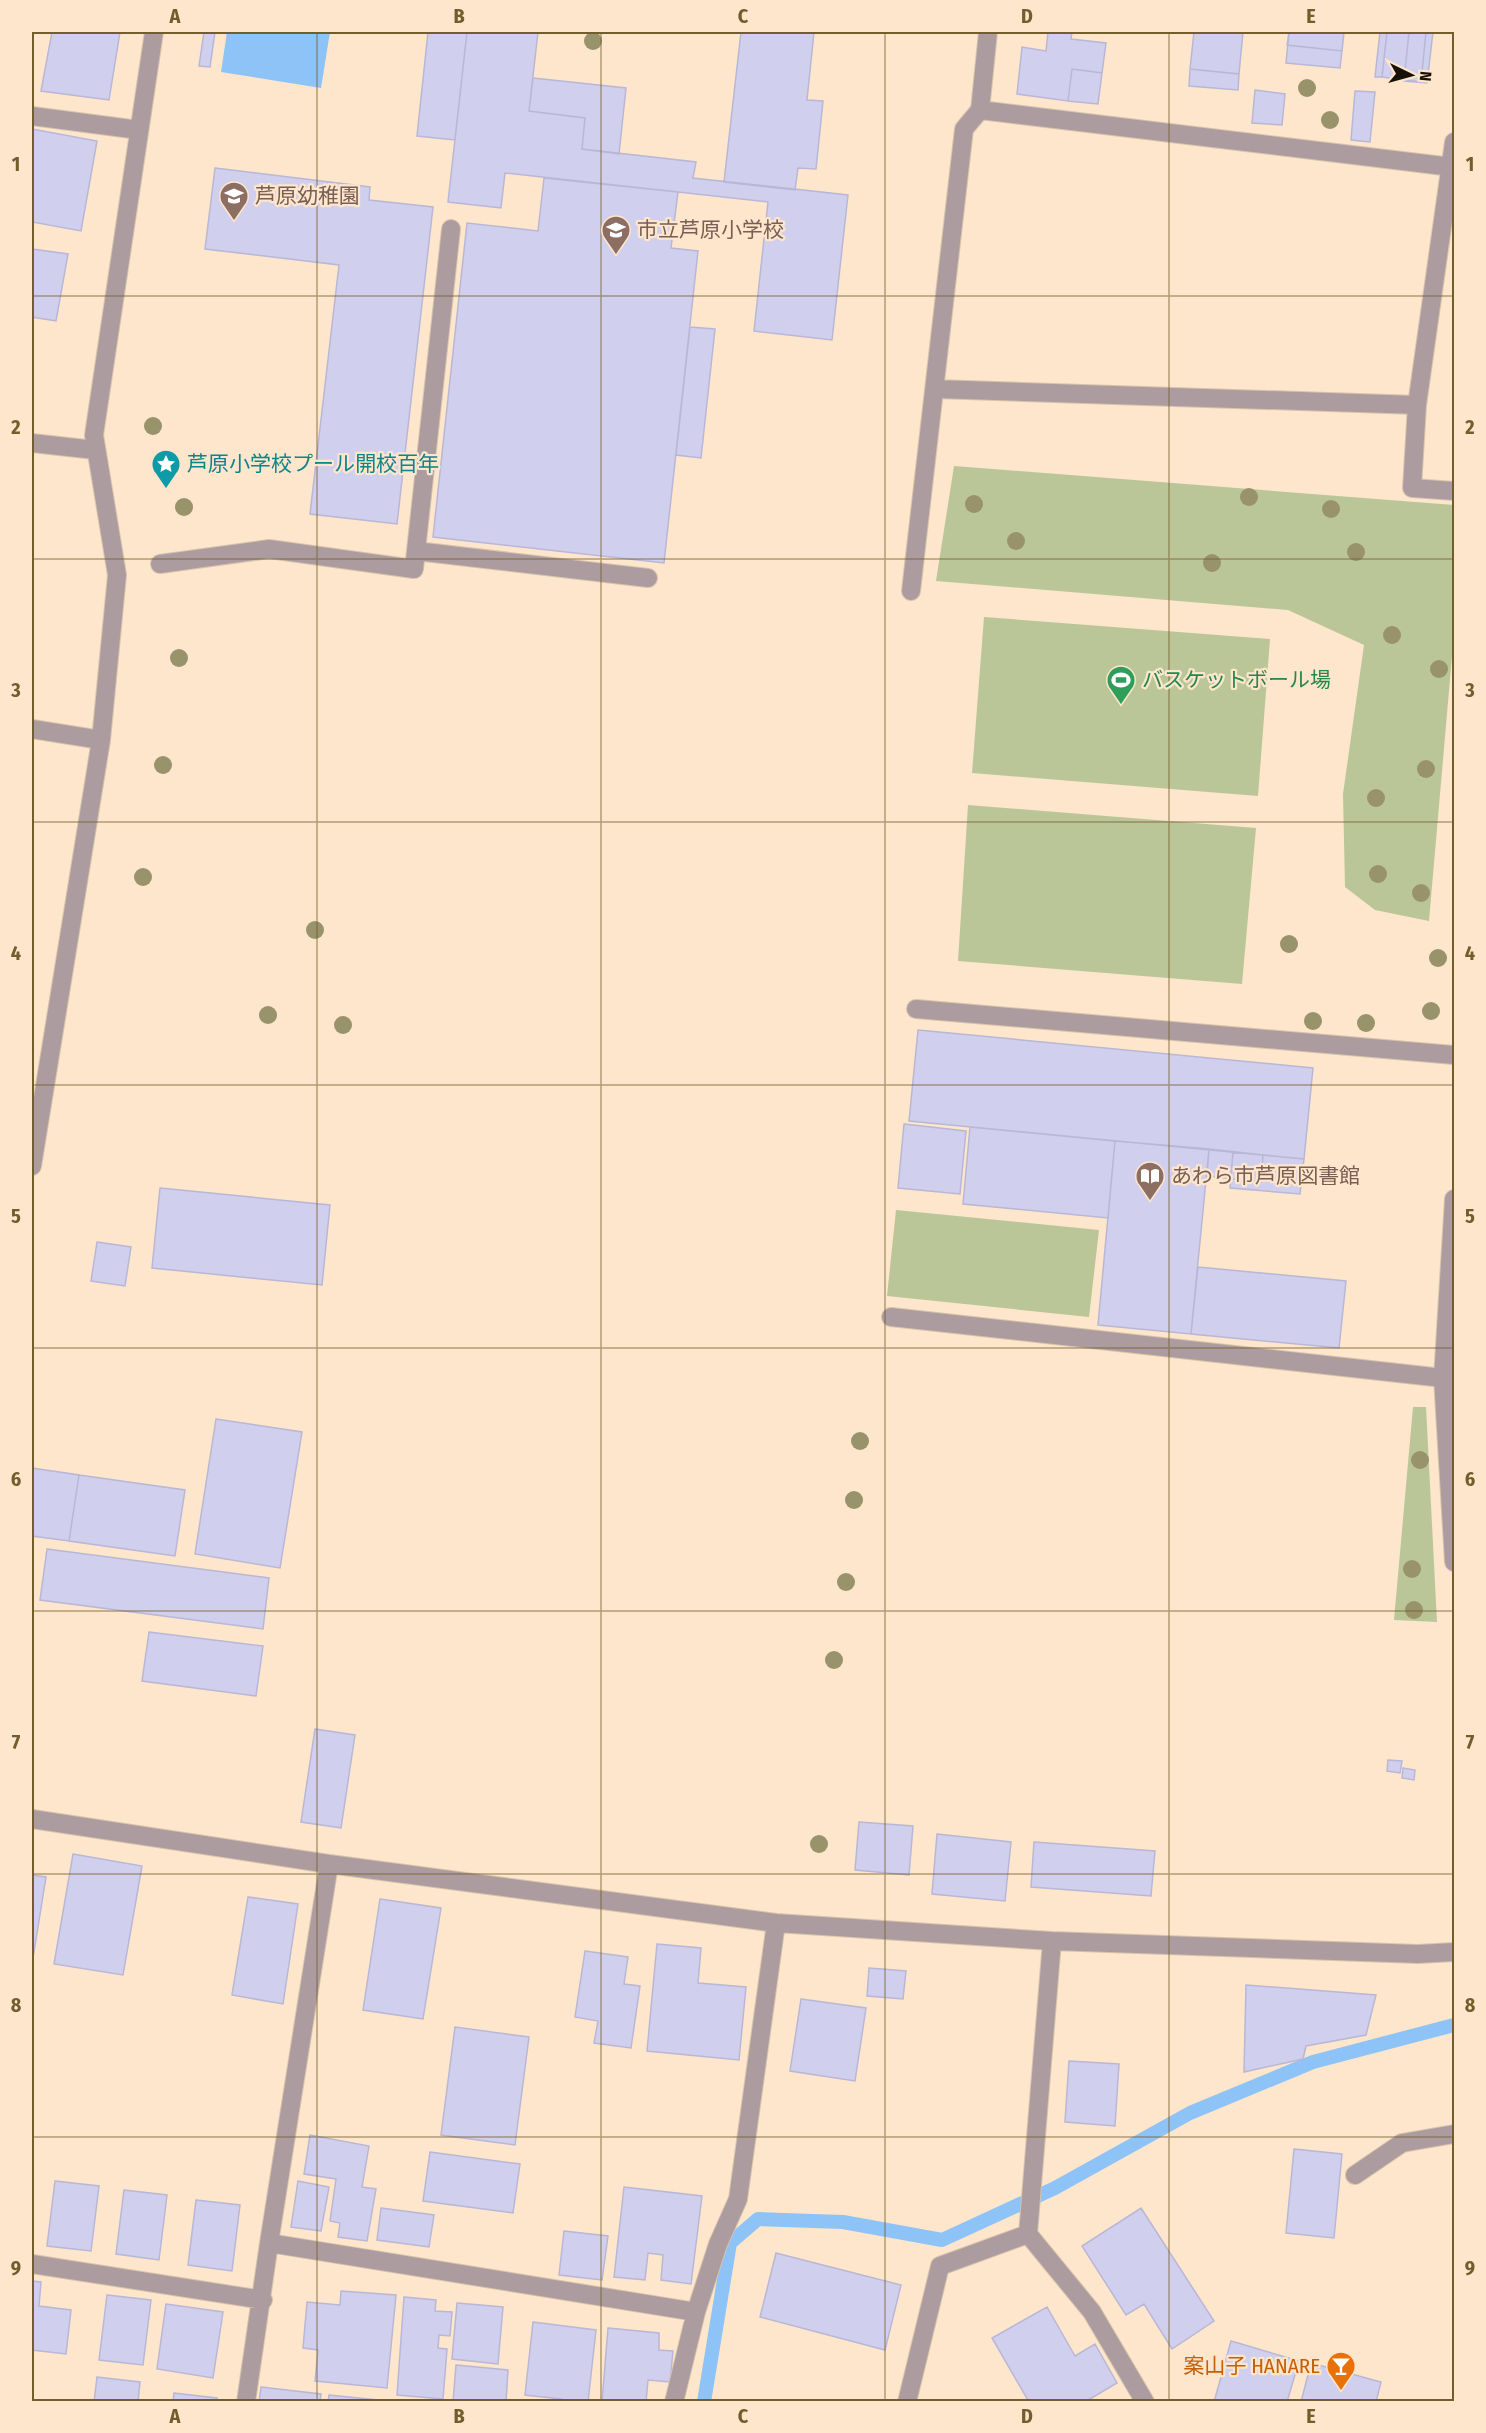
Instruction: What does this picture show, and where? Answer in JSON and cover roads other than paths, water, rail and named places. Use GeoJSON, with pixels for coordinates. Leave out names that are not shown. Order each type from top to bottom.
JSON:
{"type":"FeatureCollection","features":[{"type":"Feature","properties":{"kind":"street"},"geometry":{"type":"LineString","coordinates":[[32,1166],[100,740],[117,575],[95,450],[96,409],[154,32]]}},
{"type":"Feature","properties":{"kind":"street"},"geometry":{"type":"LineString","coordinates":[[911,591],[936,390],[964,129],[980,110],[988,32]]}},
{"type":"Feature","properties":{"kind":"street"},"geometry":{"type":"LineString","coordinates":[[980,110],[1452,167]]}},
{"type":"Feature","properties":{"kind":"street"},"geometry":{"type":"LineString","coordinates":[[32,116],[140,130]]}},
{"type":"Feature","properties":{"kind":"street"},"geometry":{"type":"LineString","coordinates":[[1455,142],[1417,405],[1412,488],[1455,491]]}},
{"type":"Feature","properties":{"kind":"street"},"geometry":{"type":"LineString","coordinates":[[160,564],[269,549],[414,569],[451,229]]}},
{"type":"Feature","properties":{"kind":"street"},"geometry":{"type":"LineString","coordinates":[[936,390],[1417,405]]}},
{"type":"Feature","properties":{"kind":"street"},"geometry":{"type":"LineString","coordinates":[[32,443],[95,450]]}},
{"type":"Feature","properties":{"kind":"street"},"geometry":{"type":"LineString","coordinates":[[416,551],[648,578]]}},
{"type":"Feature","properties":{"kind":"street"},"geometry":{"type":"LineString","coordinates":[[32,729],[100,740]]}},
{"type":"Feature","properties":{"kind":"street"},"geometry":{"type":"LineString","coordinates":[[916,1009],[1455,1056]]}},
{"type":"Feature","properties":{"kind":"street"},"geometry":{"type":"LineString","coordinates":[[1455,1199],[1443,1378],[1455,1562]]}},
{"type":"Feature","properties":{"kind":"street"},"geometry":{"type":"LineString","coordinates":[[891,1317],[1443,1378]]}},
{"type":"Feature","properties":{"kind":"street"},"geometry":{"type":"LineString","coordinates":[[32,1819],[329,1864],[776,1923],[1052,1941],[1418,1954],[1455,1952]]}},
{"type":"Feature","properties":{"kind":"street"},"geometry":{"type":"LineString","coordinates":[[246,2402],[329,1864]]}},
{"type":"Feature","properties":{"kind":"street"},"geometry":{"type":"LineString","coordinates":[[674,2402],[696,2312],[718,2244],[738,2199],[776,1923]]}},
{"type":"Feature","properties":{"kind":"street"},"geometry":{"type":"LineString","coordinates":[[1052,1941],[1028,2234],[1092,2312],[1145,2402]]}},
{"type":"Feature","properties":{"kind":"street"},"geometry":{"type":"LineString","coordinates":[[1355,2175],[1402,2143],[1455,2134]]}},
{"type":"Feature","properties":{"kind":"street"},"geometry":{"type":"LineString","coordinates":[[907,2402],[940,2266],[1028,2234]]}},
{"type":"Feature","properties":{"kind":"street"},"geometry":{"type":"LineString","coordinates":[[269,2243],[696,2312]]}},
{"type":"Feature","properties":{"kind":"street"},"geometry":{"type":"LineString","coordinates":[[32,2264],[262,2300]]}},
{"type":"Feature","properties":{"kind":"water"},"geometry":{"type":"Polygon","coordinates":[[[227,32],[330,32],[321,88],[221,72],[227,32]]]}},
{"type":"Feature","properties":{"kind":"waterway"},"geometry":{"type":"LineString","coordinates":[[704,2402],[730,2243],[758,2219],[843,2222],[942,2240],[1055,2188],[1190,2113],[1313,2062],[1454,2025]]}},
{"type":"Feature","properties":{"kind":"place","name":"芦原幼稚園"},"geometry":{"type":"Point","coordinates":[234,222]}},
{"type":"Feature","properties":{"kind":"place","name":"市立芦原小学校"},"geometry":{"type":"Point","coordinates":[616,256]}},
{"type":"Feature","properties":{"kind":"place","name":"芦原小学校プール開校百年"},"geometry":{"type":"Point","coordinates":[166,490]}},
{"type":"Feature","properties":{"kind":"place","name":"バスケットボール場"},"geometry":{"type":"Point","coordinates":[1121,706]}},
{"type":"Feature","properties":{"kind":"place","name":"あわら市芦原図書館"},"geometry":{"type":"Point","coordinates":[1150,1202]}},
{"type":"Feature","properties":{"kind":"place","name":"案山子 HANARE"},"geometry":{"type":"Point","coordinates":[1341,2392]}}]}
